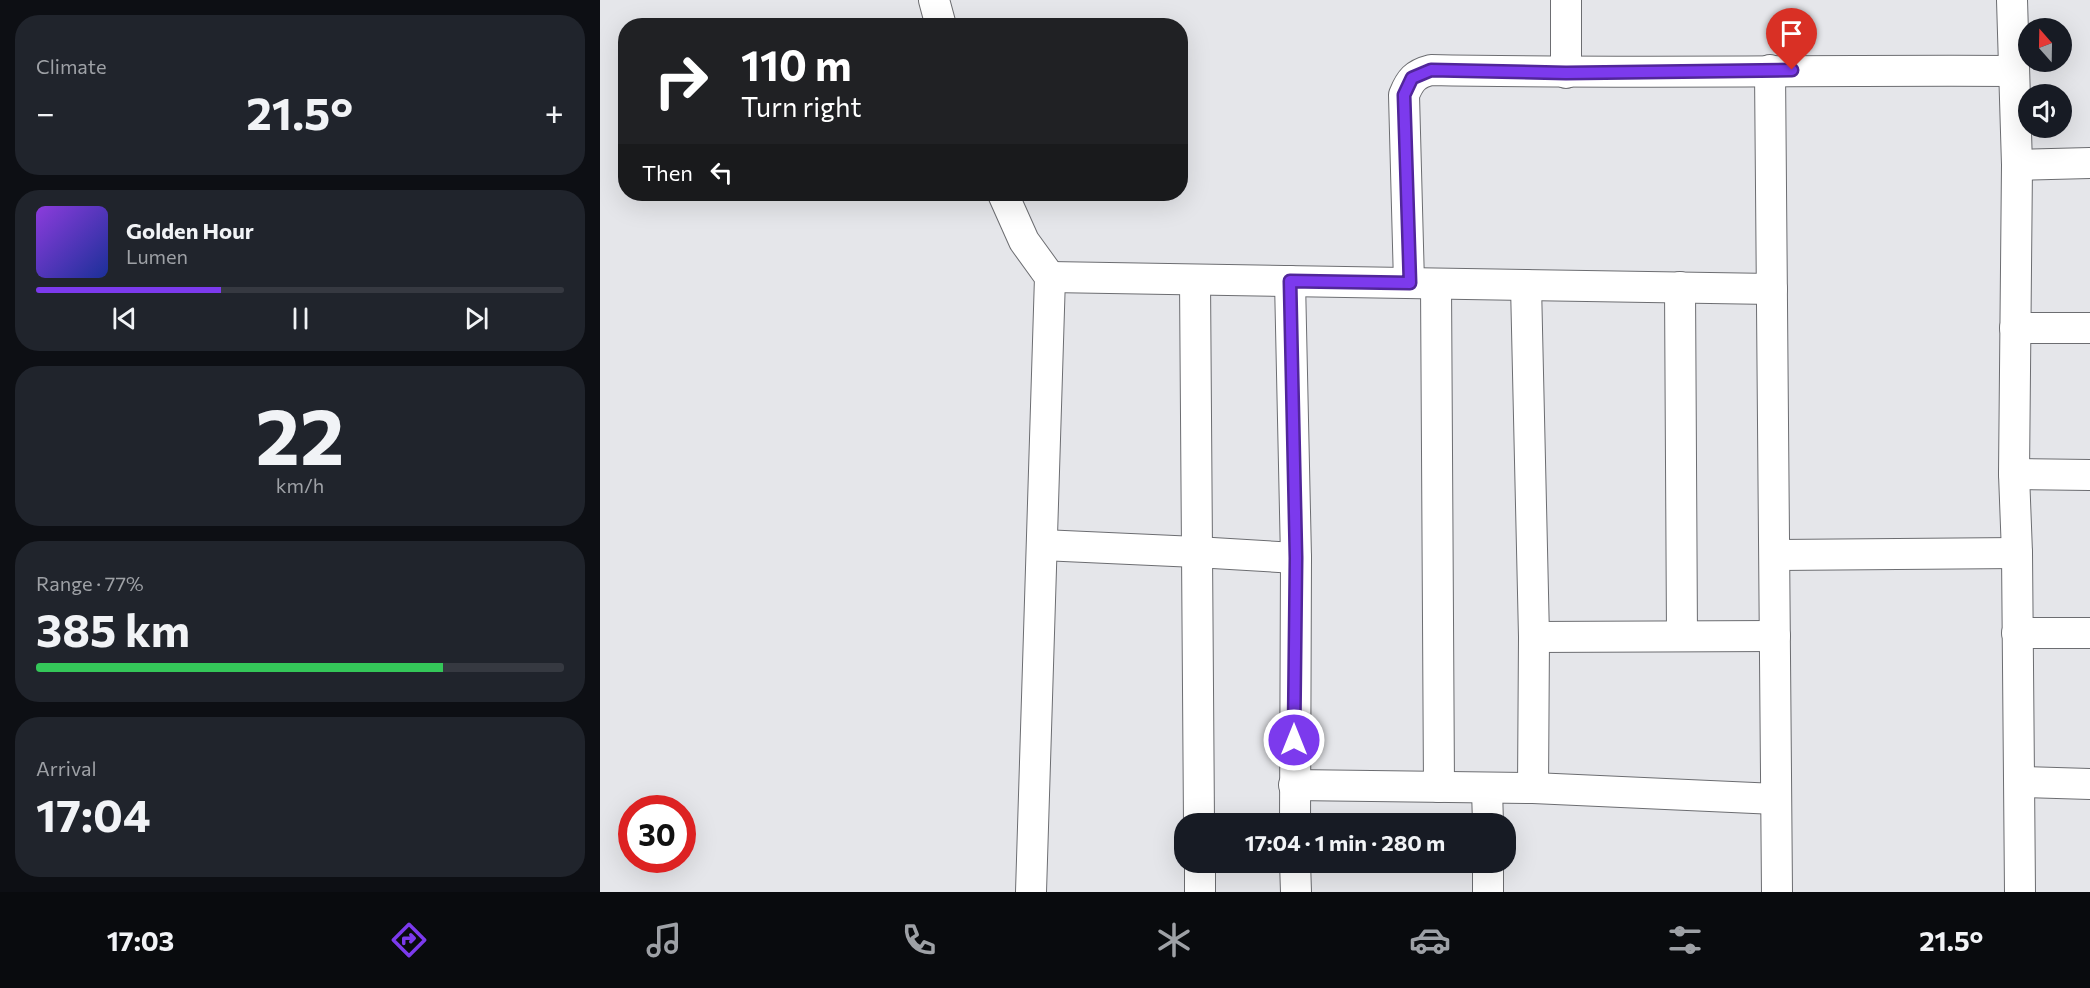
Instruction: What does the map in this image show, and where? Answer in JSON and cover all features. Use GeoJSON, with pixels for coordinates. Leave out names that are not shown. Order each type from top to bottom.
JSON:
{"type":"FeatureCollection","features":[{"type":"Feature","properties":{"kind":"street"},"geometry":{"type":"LineString","coordinates":[[934,0],[939,18]]}},
{"type":"Feature","properties":{"kind":"street"},"geometry":{"type":"LineString","coordinates":[[1566,0],[1566,73]]}},
{"type":"Feature","properties":{"kind":"street"},"geometry":{"type":"LineString","coordinates":[[2012,0],[2017,165],[2014,474],[2017,554],[2020,892]]}},
{"type":"Feature","properties":{"kind":"street"},"geometry":{"type":"LineString","coordinates":[[1438,787],[1423,283],[1404,95],[1412,78],[1431,70],[1566,73],[1770,70],[2013,71]]}},
{"type":"Feature","properties":{"kind":"street"},"geometry":{"type":"LineString","coordinates":[[1770,70],[1777,892]]}},
{"type":"Feature","properties":{"kind":"street"},"geometry":{"type":"LineString","coordinates":[[2017,165],[2090,163]]}},
{"type":"Feature","properties":{"kind":"street"},"geometry":{"type":"LineString","coordinates":[[1006,201],[1024,241],[1050,277],[1031,892]]}},
{"type":"Feature","properties":{"kind":"street"},"geometry":{"type":"LineString","coordinates":[[1050,277],[1773,289]]}},
{"type":"Feature","properties":{"kind":"street"},"geometry":{"type":"LineString","coordinates":[[1195,280],[1199,813]]}},
{"type":"Feature","properties":{"kind":"street"},"geometry":{"type":"LineString","coordinates":[[1290,281],[1296,558],[1295,813]]}},
{"type":"Feature","properties":{"kind":"street"},"geometry":{"type":"LineString","coordinates":[[1526,285],[1534,637],[1533,788]]}},
{"type":"Feature","properties":{"kind":"street"},"geometry":{"type":"LineString","coordinates":[[1680,287],[1682,636]]}},
{"type":"Feature","properties":{"kind":"street"},"geometry":{"type":"LineString","coordinates":[[2015,328],[2090,328]]}},
{"type":"Feature","properties":{"kind":"street"},"geometry":{"type":"LineString","coordinates":[[2014,474],[2090,475]]}},
{"type":"Feature","properties":{"kind":"street"},"geometry":{"type":"LineString","coordinates":[[1042,545],[1296,558]]}},
{"type":"Feature","properties":{"kind":"street"},"geometry":{"type":"LineString","coordinates":[[1774,555],[2017,554]]}},
{"type":"Feature","properties":{"kind":"street"},"geometry":{"type":"LineString","coordinates":[[2017,633],[2090,633]]}},
{"type":"Feature","properties":{"kind":"street"},"geometry":{"type":"LineString","coordinates":[[1534,637],[1775,636]]}},
{"type":"Feature","properties":{"kind":"street"},"geometry":{"type":"LineString","coordinates":[[2020,783],[2090,784]]}},
{"type":"Feature","properties":{"kind":"street"},"geometry":{"type":"LineString","coordinates":[[1294,785],[1533,788],[1776,799]]}},
{"type":"Feature","properties":{"kind":"street"},"geometry":{"type":"LineString","coordinates":[[1487,789],[1488,813]]}},
{"type":"Feature","properties":{"kind":"street"},"geometry":{"type":"LineString","coordinates":[[1200,873],[1200,892]]}},
{"type":"Feature","properties":{"kind":"street"},"geometry":{"type":"LineString","coordinates":[[1295,873],[1296,892]]}},
{"type":"Feature","properties":{"kind":"street"},"geometry":{"type":"LineString","coordinates":[[1488,873],[1488,892]]}},
{"type":"Feature","properties":{"kind":"route"},"geometry":{"type":"LineString","coordinates":[[1294,740],[1296,558],[1290,281],[1410,283],[1404,95],[1408,83],[1412,78],[1431,70],[1566,73],[1792,70]]}}]}
